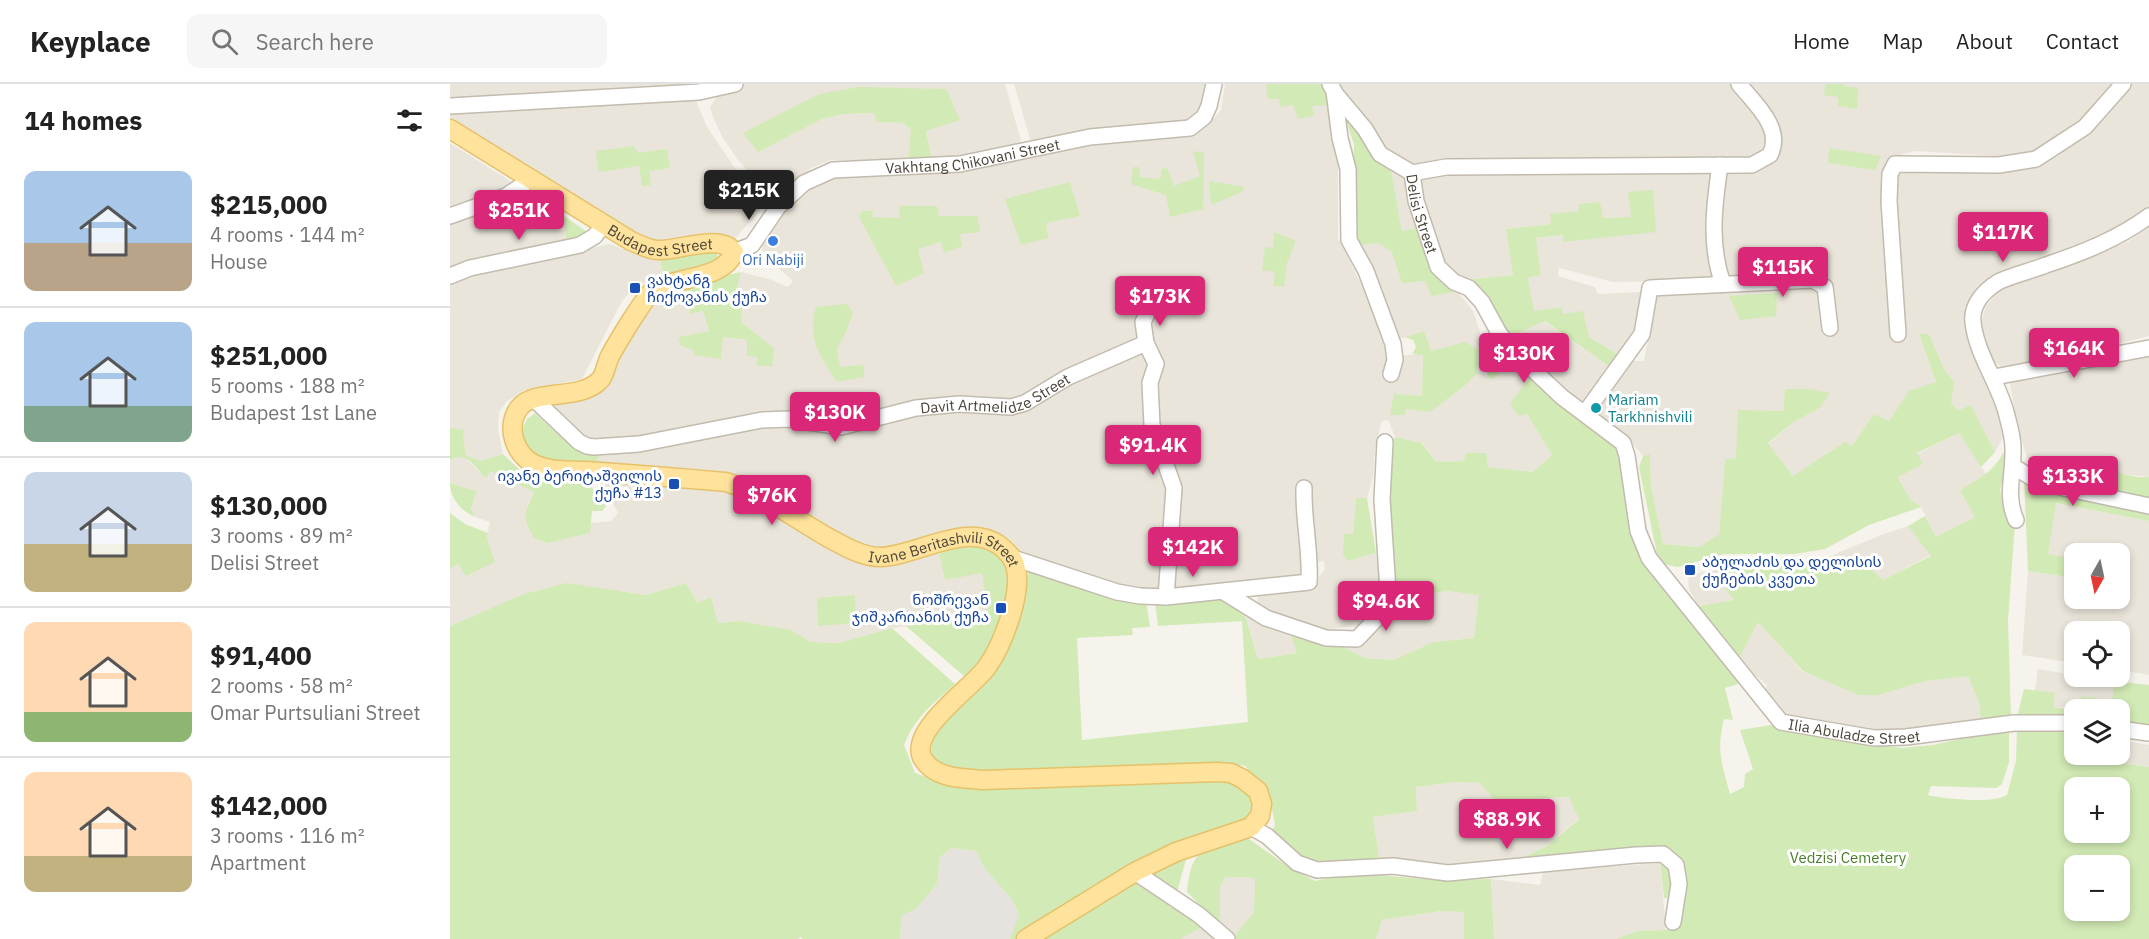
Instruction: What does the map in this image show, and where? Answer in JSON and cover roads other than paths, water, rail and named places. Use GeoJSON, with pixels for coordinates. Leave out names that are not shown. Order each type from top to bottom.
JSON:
{"type":"FeatureCollection","features":[{"type":"Feature","properties":{"kind":"main road","name":"Budapest Street"},"geometry":{"type":"LineString","coordinates":[[450,129],[631,241],[656,250],[718,243],[730,247],[734,252],[731,260],[712,272],[672,282],[652,290],[610,357],[600,381],[582,392],[534,399]]}},
{"type":"Feature","properties":{"kind":"main road","name":"Ivane Beritashvili Street"},"geometry":{"type":"LineString","coordinates":[[534,399],[520,406],[512,429],[513,440],[535,465],[553,470],[726,482],[744,488],[815,530],[866,555],[880,557],[959,538],[980,537],[992,540],[1013,558],[1017,571],[1017,587],[1005,633],[987,667],[927,729],[920,743],[921,756],[929,768],[955,777],[984,780],[1231,773],[1243,778],[1258,791],[1262,804],[1260,816],[1251,827]]}},
{"type":"Feature","properties":{"kind":"main road"},"geometry":{"type":"LineString","coordinates":[[1026,939],[1136,872],[1176,852],[1251,827]]}},
{"type":"Feature","properties":{"kind":"street"},"geometry":{"type":"LineString","coordinates":[[450,105],[699,92],[735,84]]}},
{"type":"Feature","properties":{"kind":"street","name":"Vakhtang Chikovani Street"},"geometry":{"type":"LineString","coordinates":[[734,252],[752,245],[778,207],[804,183],[833,170],[960,165],[1027,148],[1090,137],[1190,128],[1204,117],[1214,84]]}},
{"type":"Feature","properties":{"kind":"street","name":"Delisi Street"},"geometry":{"type":"LineString","coordinates":[[1666,578],[1649,558],[1638,531],[1627,456],[1623,444],[1562,397],[1511,349],[1499,333],[1482,302],[1469,288],[1454,282],[1437,267],[1416,201],[1412,173],[1446,167],[1752,165],[1766,159],[1772,151],[1773,133],[1767,119],[1739,84]]}},
{"type":"Feature","properties":{"kind":"street"},"geometry":{"type":"LineString","coordinates":[[1898,334],[1889,201],[1890,174],[1895,164],[1999,165],[2036,159],[2085,128],[2123,84]]}},
{"type":"Feature","properties":{"kind":"street"},"geometry":{"type":"LineString","coordinates":[[1332,88],[1365,129],[1380,154],[1412,173]]}},
{"type":"Feature","properties":{"kind":"street"},"geometry":{"type":"LineString","coordinates":[[1332,88],[1340,138],[1348,169],[1349,240],[1366,272],[1393,344],[1395,360],[1391,374]]}},
{"type":"Feature","properties":{"kind":"street"},"geometry":{"type":"LineString","coordinates":[[1720,165],[1715,196],[1713,241],[1717,268],[1723,284]]}},
{"type":"Feature","properties":{"kind":"street"},"geometry":{"type":"LineString","coordinates":[[450,216],[506,196],[530,180]]}},
{"type":"Feature","properties":{"kind":"street"},"geometry":{"type":"LineString","coordinates":[[2016,520],[2011,509],[2009,493],[2013,446],[2004,406],[1972,322],[1974,306],[1981,296],[1998,282],[2081,253],[2135,227],[2149,216]]}},
{"type":"Feature","properties":{"kind":"street"},"geometry":{"type":"LineString","coordinates":[[450,276],[470,268],[580,245],[595,236],[603,225]]}},
{"type":"Feature","properties":{"kind":"street"},"geometry":{"type":"LineString","coordinates":[[1585,413],[1642,334],[1650,288],[1813,280],[1825,287],[1830,328]]}},
{"type":"Feature","properties":{"kind":"street"},"geometry":{"type":"LineString","coordinates":[[1157,293],[1143,322],[1146,343],[1156,364],[1150,383],[1152,425],[1174,488],[1166,597]]}},
{"type":"Feature","properties":{"kind":"street","name":"Davit Artmelidze Street"},"geometry":{"type":"LineString","coordinates":[[534,399],[579,442],[594,447],[639,444],[762,420],[789,419],[841,427],[916,408],[959,404],[1011,406],[1025,403],[1068,377],[1146,343]]}},
{"type":"Feature","properties":{"kind":"street"},"geometry":{"type":"LineString","coordinates":[[1994,377],[2149,348]]}},
{"type":"Feature","properties":{"kind":"street"},"geometry":{"type":"LineString","coordinates":[[1224,592],[1266,618],[1326,638],[1357,639],[1378,617],[1388,591],[1382,499],[1385,442]]}},
{"type":"Feature","properties":{"kind":"street"},"geometry":{"type":"LineString","coordinates":[[2013,466],[2032,478],[2064,488],[2149,506]]}},
{"type":"Feature","properties":{"kind":"street"},"geometry":{"type":"LineString","coordinates":[[1013,558],[1117,592],[1140,596],[1166,597],[1309,582],[1304,488]]}},
{"type":"Feature","properties":{"kind":"street","name":"Ilia Abuladze Street"},"geometry":{"type":"LineString","coordinates":[[1666,578],[1781,722],[1874,738],[1906,737],[2014,723],[2064,723]]}},
{"type":"Feature","properties":{"kind":"street"},"geometry":{"type":"LineString","coordinates":[[2130,730],[2149,733]]}},
{"type":"Feature","properties":{"kind":"street"},"geometry":{"type":"LineString","coordinates":[[1251,827],[1267,836],[1297,862],[1317,870],[1393,866],[1448,873],[1663,854],[1676,865],[1679,884],[1673,922]]}},
{"type":"Feature","properties":{"kind":"street"},"geometry":{"type":"LineString","coordinates":[[1136,872],[1199,915],[1227,939]]}},
{"type":"Feature","properties":{"kind":"place","name":"Ori Nabiji"},"geometry":{"type":"Point","coordinates":[773,241]}},
{"type":"Feature","properties":{"kind":"place","name":"ვახტანგ ჩიქოვანის ქუჩა"},"geometry":{"type":"Point","coordinates":[635,288]}},
{"type":"Feature","properties":{"kind":"place","name":"Mariam Tarkhnishvili"},"geometry":{"type":"Point","coordinates":[1596,408]}},
{"type":"Feature","properties":{"kind":"place","name":"ივანე ბერიტაშვილის ქუჩა #13"},"geometry":{"type":"Point","coordinates":[674,484]}},
{"type":"Feature","properties":{"kind":"place","name":"აბულაძის და დელისის ქუჩების კვეთა"},"geometry":{"type":"Point","coordinates":[1690,570]}},
{"type":"Feature","properties":{"kind":"place","name":"ნოშრევან ჯიშკარიანის ქუჩა"},"geometry":{"type":"Point","coordinates":[1001,608]}},
{"type":"Feature","properties":{"kind":"park label","name":"Vedzisi Cemetery"},"geometry":{"type":"Point","coordinates":[1848,857]}}]}
